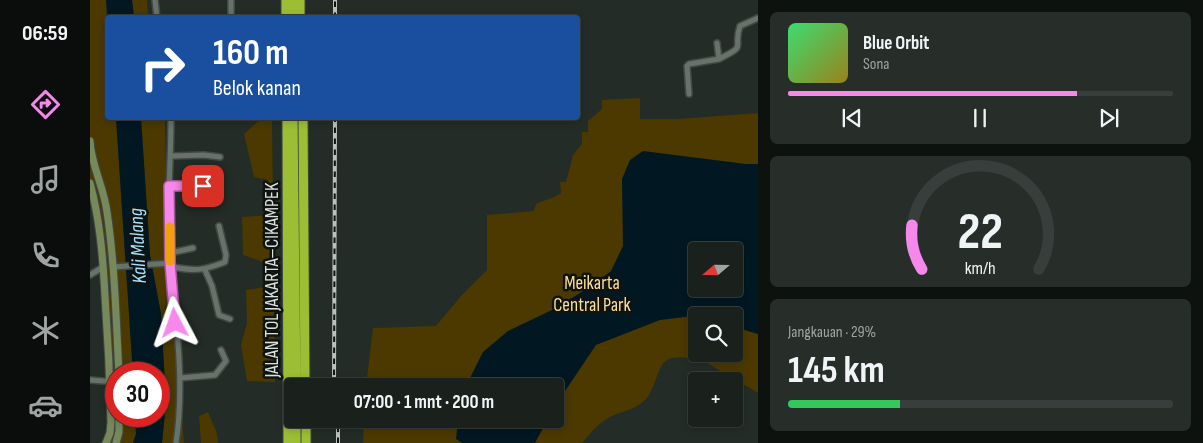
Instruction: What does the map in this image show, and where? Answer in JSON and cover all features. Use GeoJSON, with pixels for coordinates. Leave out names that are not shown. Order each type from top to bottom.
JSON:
{"type":"FeatureCollection","features":[{"type":"Feature","properties":{"kind":"highway"},"geometry":{"type":"LineString","coordinates":[[286,0],[286,15]]}},
{"type":"Feature","properties":{"kind":"highway"},"geometry":{"type":"LineString","coordinates":[[292,0],[292,15]]}},
{"type":"Feature","properties":{"kind":"highway"},"geometry":{"type":"LineString","coordinates":[[301,0],[301,15]]}},
{"type":"Feature","properties":{"kind":"highway","name":"JALAN TOL JAKARTA–CIKAMPEK"},"geometry":{"type":"LineString","coordinates":[[287,120],[288,443]]}},
{"type":"Feature","properties":{"kind":"highway"},"geometry":{"type":"LineString","coordinates":[[293,120],[296,378]]}},
{"type":"Feature","properties":{"kind":"highway"},"geometry":{"type":"LineString","coordinates":[[302,120],[304,378]]}},
{"type":"Feature","properties":{"kind":"highway"},"geometry":{"type":"LineString","coordinates":[[296,428],[296,443]]}},
{"type":"Feature","properties":{"kind":"highway"},"geometry":{"type":"LineString","coordinates":[[305,428],[305,443]]}},
{"type":"Feature","properties":{"kind":"main road"},"geometry":{"type":"LineString","coordinates":[[90,141],[91,153],[107,210],[113,267],[118,362]]}},
{"type":"Feature","properties":{"kind":"main road"},"geometry":{"type":"LineString","coordinates":[[90,183],[95,200],[103,267],[111,362]]}},
{"type":"Feature","properties":{"kind":"main road"},"geometry":{"type":"LineString","coordinates":[[106,311],[116,311]]}},
{"type":"Feature","properties":{"kind":"main road"},"geometry":{"type":"LineString","coordinates":[[106,443],[111,427]]}},
{"type":"Feature","properties":{"kind":"main road"},"geometry":{"type":"LineString","coordinates":[[116,443],[119,427]]}},
{"type":"Feature","properties":{"kind":"street"},"geometry":{"type":"LineString","coordinates":[[155,0],[157,15]]}},
{"type":"Feature","properties":{"kind":"street"},"geometry":{"type":"LineString","coordinates":[[230,15],[231,0]]}},
{"type":"Feature","properties":{"kind":"street"},"geometry":{"type":"LineString","coordinates":[[689,94],[687,66],[689,64],[719,59],[739,48],[740,26],[758,18]]}},
{"type":"Feature","properties":{"kind":"street"},"geometry":{"type":"LineString","coordinates":[[717,43],[719,59]]}},
{"type":"Feature","properties":{"kind":"street"},"geometry":{"type":"LineString","coordinates":[[171,120],[169,186],[170,253],[180,378],[180,412],[176,443]]}},
{"type":"Feature","properties":{"kind":"street"},"geometry":{"type":"LineString","coordinates":[[171,156],[204,155],[220,157]]}},
{"type":"Feature","properties":{"kind":"street"},"geometry":{"type":"LineString","coordinates":[[169,186],[203,186]]}},
{"type":"Feature","properties":{"kind":"street"},"geometry":{"type":"LineString","coordinates":[[113,267],[153,263],[205,270],[225,262],[227,259],[219,226]]}},
{"type":"Feature","properties":{"kind":"street"},"geometry":{"type":"LineString","coordinates":[[170,253],[193,248]]}},
{"type":"Feature","properties":{"kind":"street"},"geometry":{"type":"LineString","coordinates":[[90,275],[103,267]]}},
{"type":"Feature","properties":{"kind":"street"},"geometry":{"type":"LineString","coordinates":[[205,270],[212,286],[219,315],[230,319]]}},
{"type":"Feature","properties":{"kind":"street"},"geometry":{"type":"LineString","coordinates":[[180,378],[215,375],[226,361],[221,350]]}},
{"type":"Feature","properties":{"kind":"street"},"geometry":{"type":"LineString","coordinates":[[90,380],[105,381]]}},
{"type":"Feature","properties":{"kind":"green space"},"geometry":{"type":"Polygon","coordinates":[[[90,0],[106,0],[105,120],[116,120],[132,362],[107,362],[103,256],[90,184],[90,0]]]}},
{"type":"Feature","properties":{"kind":"green space"},"geometry":{"type":"Polygon","coordinates":[[[132,0],[147,0],[148,15],[134,15],[132,0]]]}},
{"type":"Feature","properties":{"kind":"green space","name":"Meikarta Central Park"},"geometry":{"type":"Polygon","coordinates":[[[640,98],[640,119],[678,119],[758,113],[758,393],[743,384],[743,372],[722,372],[705,362],[743,362],[743,307],[688,307],[688,358],[671,358],[667,360],[658,373],[651,391],[645,400],[633,408],[606,419],[582,443],[363,443],[364,428],[564,428],[564,378],[367,378],[373,328],[436,326],[462,295],[487,270],[487,215],[534,211],[536,204],[561,193],[560,182],[566,182],[573,155],[582,144],[582,132],[588,132],[588,121],[602,109],[602,100],[640,98]]]}},
{"type":"Feature","properties":{"kind":"green space"},"geometry":{"type":"Polygon","coordinates":[[[141,120],[165,120],[167,239],[184,443],[162,443],[164,427],[170,427],[170,362],[164,362],[161,314],[150,255],[141,120]]]}},
{"type":"Feature","properties":{"kind":"green space"},"geometry":{"type":"Polygon","coordinates":[[[260,120],[272,120],[275,382],[247,381],[241,345],[247,323],[246,290],[265,287],[267,272],[263,262],[243,255],[242,217],[273,215],[268,180],[254,177],[244,134],[260,120]]]}},
{"type":"Feature","properties":{"kind":"green space"},"geometry":{"type":"Polygon","coordinates":[[[208,412],[216,431],[218,443],[201,443],[199,416],[208,412]]]}},
{"type":"Feature","properties":{"kind":"green space"},"geometry":{"type":"Polygon","coordinates":[[[110,427],[136,427],[136,434],[133,443],[106,443],[110,433],[110,427]]]}},
{"type":"Feature","properties":{"kind":"water"},"geometry":{"type":"Polygon","coordinates":[[[106,0],[132,0],[134,15],[108,15],[106,0]]]}},
{"type":"Feature","properties":{"kind":"water","name":"Kali Malang"},"geometry":{"type":"Polygon","coordinates":[[[116,120],[141,120],[150,255],[161,314],[164,362],[132,362],[116,120]]]}},
{"type":"Feature","properties":{"kind":"water"},"geometry":{"type":"Polygon","coordinates":[[[643,151],[758,164],[758,334],[743,330],[743,307],[688,307],[688,317],[660,320],[596,345],[564,393],[564,378],[470,378],[483,352],[508,331],[554,309],[593,285],[611,271],[623,246],[622,179],[630,160],[643,151]]]}},
{"type":"Feature","properties":{"kind":"water"},"geometry":{"type":"Polygon","coordinates":[[[136,427],[164,427],[162,443],[133,443],[136,434],[136,427]]]}},
{"type":"Feature","properties":{"kind":"water"},"geometry":{"type":"Polygon","coordinates":[[[457,428],[543,428],[535,443],[462,443],[456,439],[457,428]]]}},
{"type":"Feature","properties":{"kind":"railway"},"geometry":{"type":"LineString","coordinates":[[335,0],[335,15]]}},
{"type":"Feature","properties":{"kind":"railway"},"geometry":{"type":"LineString","coordinates":[[334,378],[335,120]]}},
{"type":"Feature","properties":{"kind":"railway"},"geometry":{"type":"LineString","coordinates":[[338,428],[338,443]]}},
{"type":"Feature","properties":{"kind":"slow traffic"},"geometry":{"type":"LineString","coordinates":[[170,227],[170,261]]}},
{"type":"Feature","properties":{"kind":"route"},"geometry":{"type":"LineString","coordinates":[[175,323],[172,267],[170,263],[169,186],[203,186]]}}]}
